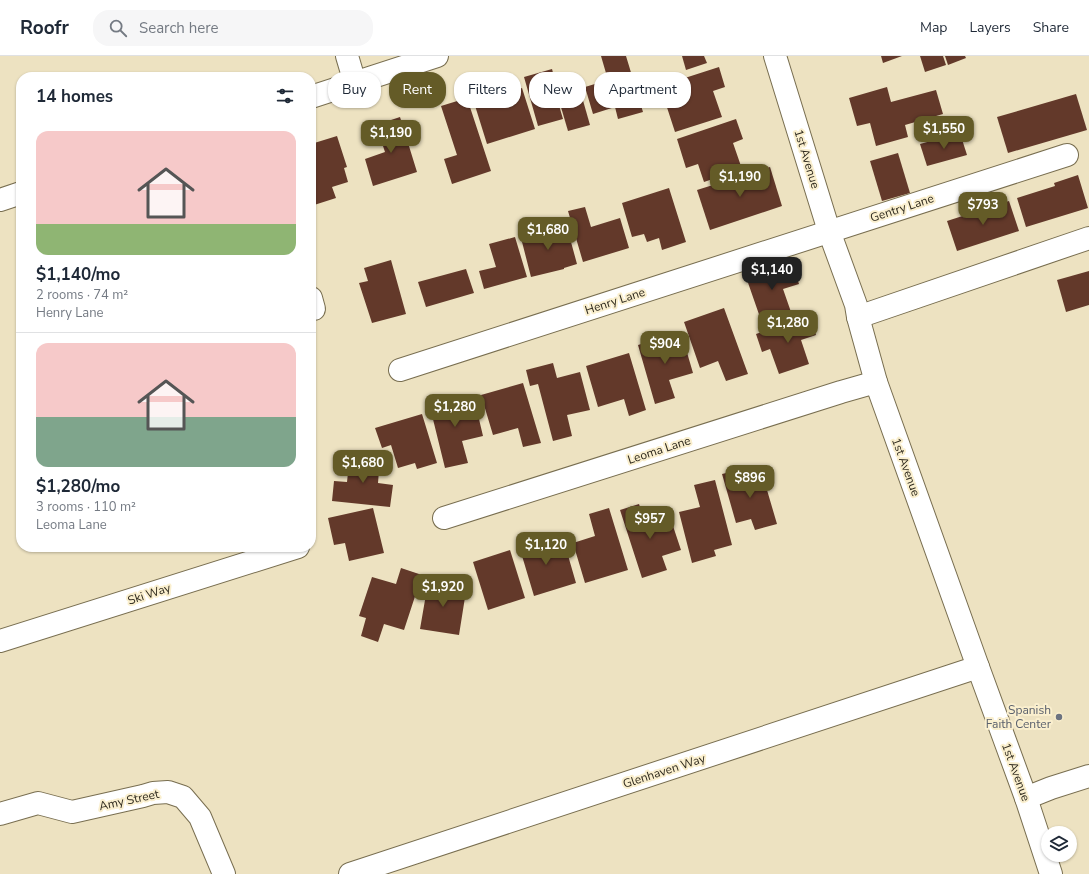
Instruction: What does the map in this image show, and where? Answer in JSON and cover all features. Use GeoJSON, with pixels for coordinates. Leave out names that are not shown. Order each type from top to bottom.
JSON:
{"type":"FeatureCollection","features":[{"type":"Feature","properties":{"kind":"street"},"geometry":{"type":"LineString","coordinates":[[347,56],[352,72]]}},
{"type":"Feature","properties":{"kind":"street"},"geometry":{"type":"LineString","coordinates":[[381,74],[437,56]]}},
{"type":"Feature","properties":{"kind":"street","name":"1st Avenue"},"geometry":{"type":"LineString","coordinates":[[776,56],[830,231],[856,304],[858,317],[876,382],[1026,798],[1051,874]]}},
{"type":"Feature","properties":{"kind":"street"},"geometry":{"type":"LineString","coordinates":[[316,95],[328,92]]}},
{"type":"Feature","properties":{"kind":"street","name":"Gentry Lane"},"geometry":{"type":"LineString","coordinates":[[830,231],[1067,155]]}},
{"type":"Feature","properties":{"kind":"street"},"geometry":{"type":"LineString","coordinates":[[0,200],[16,195]]}},
{"type":"Feature","properties":{"kind":"street","name":"Henry Lane"},"geometry":{"type":"LineString","coordinates":[[400,370],[830,231]]}},
{"type":"Feature","properties":{"kind":"street"},"geometry":{"type":"LineString","coordinates":[[858,317],[1089,238]]}},
{"type":"Feature","properties":{"kind":"street","name":"Leoma Lane"},"geometry":{"type":"LineString","coordinates":[[444,518],[876,382]]}},
{"type":"Feature","properties":{"kind":"street","name":"Ski Way"},"geometry":{"type":"LineString","coordinates":[[0,641],[282,552]]}},
{"type":"Feature","properties":{"kind":"street","name":"Glenhaven Way"},"geometry":{"type":"LineString","coordinates":[[350,874],[978,667]]}},
{"type":"Feature","properties":{"kind":"street"},"geometry":{"type":"LineString","coordinates":[[1026,798],[1089,776]]}},
{"type":"Feature","properties":{"kind":"street","name":"Amy Street"},"geometry":{"type":"LineString","coordinates":[[0,814],[38,803],[72,812],[153,793],[168,792],[183,797],[200,817],[224,874]]}},
{"type":"Feature","properties":{"kind":"building"},"geometry":{"type":"Polygon","coordinates":[[[601,56],[626,56],[631,72],[606,72],[601,56]]]}},
{"type":"Feature","properties":{"kind":"building"},"geometry":{"type":"Polygon","coordinates":[[[682,56],[704,56],[707,63],[686,70],[682,56]]]}},
{"type":"Feature","properties":{"kind":"building"},"geometry":{"type":"Polygon","coordinates":[[[881,56],[902,56],[883,63],[881,56]]]}},
{"type":"Feature","properties":{"kind":"building"},"geometry":{"type":"Polygon","coordinates":[[[920,56],[943,56],[946,65],[925,72],[920,56]]]}},
{"type":"Feature","properties":{"kind":"building"},"geometry":{"type":"Polygon","coordinates":[[[945,56],[965,56],[966,58],[948,65],[945,56]]]}},
{"type":"Feature","properties":{"kind":"building"},"geometry":{"type":"Polygon","coordinates":[[[719,67],[725,87],[713,91],[722,117],[675,132],[667,108],[691,108],[691,76],[719,67]]]}},
{"type":"Feature","properties":{"kind":"building"},"geometry":{"type":"Polygon","coordinates":[[[552,69],[553,72],[542,72],[552,69]]]}},
{"type":"Feature","properties":{"kind":"building"},"geometry":{"type":"Polygon","coordinates":[[[529,76],[529,94],[524,77],[529,76]]]}},
{"type":"Feature","properties":{"kind":"building"},"geometry":{"type":"Polygon","coordinates":[[[594,84],[594,108],[612,108],[593,114],[586,87],[594,84]]]}},
{"type":"Feature","properties":{"kind":"building"},"geometry":{"type":"Polygon","coordinates":[[[887,87],[891,102],[936,90],[943,114],[905,125],[908,137],[876,146],[870,123],[857,126],[849,98],[887,87]]]}},
{"type":"Feature","properties":{"kind":"building"},"geometry":{"type":"Polygon","coordinates":[[[521,88],[535,129],[487,144],[476,108],[521,108],[521,88]]]}},
{"type":"Feature","properties":{"kind":"building"},"geometry":{"type":"Polygon","coordinates":[[[1076,94],[1087,130],[1008,153],[997,117],[1076,94]]]}},
{"type":"Feature","properties":{"kind":"building"},"geometry":{"type":"Polygon","coordinates":[[[454,102],[454,108],[470,108],[491,171],[452,184],[444,159],[457,155],[442,108],[446,108],[446,104],[454,102]]]}},
{"type":"Feature","properties":{"kind":"building"},"geometry":{"type":"Polygon","coordinates":[[[533,108],[560,108],[563,119],[538,126],[533,108]]]}},
{"type":"Feature","properties":{"kind":"building"},"geometry":{"type":"Polygon","coordinates":[[[561,108],[585,108],[590,125],[568,131],[561,108]]]}},
{"type":"Feature","properties":{"kind":"building"},"geometry":{"type":"Polygon","coordinates":[[[615,108],[642,108],[643,112],[618,119],[615,108]]]}},
{"type":"Feature","properties":{"kind":"building"},"geometry":{"type":"Polygon","coordinates":[[[400,117],[417,172],[373,186],[365,159],[385,152],[376,125],[400,117]]]}},
{"type":"Feature","properties":{"kind":"building"},"geometry":{"type":"Polygon","coordinates":[[[736,119],[743,139],[733,143],[742,169],[704,182],[698,164],[686,168],[677,139],[736,119]]]}},
{"type":"Feature","properties":{"kind":"building"},"geometry":{"type":"Polygon","coordinates":[[[960,133],[967,155],[927,166],[920,144],[960,133]]]}},
{"type":"Feature","properties":{"kind":"building"},"geometry":{"type":"Polygon","coordinates":[[[337,136],[347,167],[344,168],[348,182],[332,187],[336,198],[316,204],[316,142],[337,136]]]}},
{"type":"Feature","properties":{"kind":"building"},"geometry":{"type":"Polygon","coordinates":[[[898,153],[910,193],[882,201],[870,161],[898,153]]]}},
{"type":"Feature","properties":{"kind":"building"},"geometry":{"type":"Polygon","coordinates":[[[770,167],[782,206],[710,230],[697,190],[770,167]]]}},
{"type":"Feature","properties":{"kind":"building"},"geometry":{"type":"Polygon","coordinates":[[[1078,175],[1088,208],[1026,227],[1017,198],[1055,186],[1054,183],[1078,175]]]}},
{"type":"Feature","properties":{"kind":"building"},"geometry":{"type":"Polygon","coordinates":[[[669,188],[686,242],[662,250],[659,238],[647,242],[644,234],[632,237],[622,203],[669,188]]]}},
{"type":"Feature","properties":{"kind":"building"},"geometry":{"type":"Polygon","coordinates":[[[1009,201],[1019,231],[957,251],[947,221],[1009,201]]]}},
{"type":"Feature","properties":{"kind":"building"},"geometry":{"type":"Polygon","coordinates":[[[585,207],[591,227],[620,218],[629,248],[583,262],[568,211],[585,207]]]}},
{"type":"Feature","properties":{"kind":"building"},"geometry":{"type":"Polygon","coordinates":[[[551,225],[553,235],[568,231],[577,264],[564,269],[531,277],[520,234],[551,225]]]}},
{"type":"Feature","properties":{"kind":"building"},"geometry":{"type":"Polygon","coordinates":[[[515,237],[527,277],[484,289],[479,271],[496,267],[489,244],[515,237]]]}},
{"type":"Feature","properties":{"kind":"building"},"geometry":{"type":"Polygon","coordinates":[[[391,260],[406,314],[372,323],[359,283],[368,281],[364,268],[391,260]]]}},
{"type":"Feature","properties":{"kind":"building"},"geometry":{"type":"Polygon","coordinates":[[[791,261],[799,284],[783,289],[791,312],[762,323],[746,277],[791,261]]]}},
{"type":"Feature","properties":{"kind":"building"},"geometry":{"type":"Polygon","coordinates":[[[466,269],[474,293],[426,307],[418,282],[466,269]]]}},
{"type":"Feature","properties":{"kind":"building"},"geometry":{"type":"Polygon","coordinates":[[[1089,271],[1089,305],[1066,312],[1057,280],[1089,271]]]}},
{"type":"Feature","properties":{"kind":"building"},"geometry":{"type":"Polygon","coordinates":[[[724,308],[748,374],[726,381],[718,361],[700,368],[684,322],[724,308]]]}},
{"type":"Feature","properties":{"kind":"building"},"geometry":{"type":"Polygon","coordinates":[[[809,316],[816,335],[801,340],[809,364],[779,374],[770,349],[762,352],[756,334],[809,316]]]}},
{"type":"Feature","properties":{"kind":"building"},"geometry":{"type":"Polygon","coordinates":[[[681,332],[693,373],[669,380],[675,398],[655,404],[638,345],[681,332]]]}},
{"type":"Feature","properties":{"kind":"building"},"geometry":{"type":"Polygon","coordinates":[[[629,353],[646,410],[629,416],[624,399],[598,407],[586,366],[629,353]]]}},
{"type":"Feature","properties":{"kind":"building"},"geometry":{"type":"Polygon","coordinates":[[[553,363],[557,378],[580,372],[590,410],[567,415],[572,436],[553,441],[538,384],[530,386],[526,370],[553,363]]]}},
{"type":"Feature","properties":{"kind":"building"},"geometry":{"type":"Polygon","coordinates":[[[523,383],[541,443],[523,447],[518,428],[493,435],[481,395],[523,383]]]}},
{"type":"Feature","properties":{"kind":"building"},"geometry":{"type":"Polygon","coordinates":[[[448,398],[450,404],[474,398],[483,436],[462,441],[468,463],[445,468],[429,403],[448,398]]]}},
{"type":"Feature","properties":{"kind":"building"},"geometry":{"type":"Polygon","coordinates":[[[422,414],[437,463],[417,469],[415,463],[398,468],[391,445],[382,448],[375,428],[422,414]]]}},
{"type":"Feature","properties":{"kind":"building"},"geometry":{"type":"Polygon","coordinates":[[[350,454],[380,458],[378,483],[393,485],[390,507],[332,501],[334,481],[347,482],[350,454]]]}},
{"type":"Feature","properties":{"kind":"building"},"geometry":{"type":"Polygon","coordinates":[[[739,470],[741,479],[762,473],[777,524],[755,530],[751,519],[736,523],[722,474],[739,470]]]}},
{"type":"Feature","properties":{"kind":"building"},"geometry":{"type":"Polygon","coordinates":[[[715,480],[732,545],[714,550],[716,556],[692,563],[679,512],[700,507],[694,485],[715,480]]]}},
{"type":"Feature","properties":{"kind":"building"},"geometry":{"type":"Polygon","coordinates":[[[639,504],[645,521],[669,514],[681,550],[662,556],[667,570],[642,578],[620,510],[639,504]]]}},
{"type":"Feature","properties":{"kind":"building"},"geometry":{"type":"Polygon","coordinates":[[[373,508],[384,553],[349,561],[345,543],[334,545],[328,518],[373,508]]]}},
{"type":"Feature","properties":{"kind":"building"},"geometry":{"type":"Polygon","coordinates":[[[609,508],[628,570],[585,583],[573,543],[595,536],[589,514],[609,508]]]}},
{"type":"Feature","properties":{"kind":"building"},"geometry":{"type":"Polygon","coordinates":[[[536,533],[542,552],[565,545],[576,583],[534,596],[517,539],[536,533]]]}},
{"type":"Feature","properties":{"kind":"building"},"geometry":{"type":"Polygon","coordinates":[[[510,550],[525,598],[488,610],[473,562],[510,550]]]}},
{"type":"Feature","properties":{"kind":"building"},"geometry":{"type":"Polygon","coordinates":[[[401,568],[422,575],[404,630],[384,624],[378,642],[361,636],[366,618],[359,616],[372,577],[396,584],[401,568]]]}},
{"type":"Feature","properties":{"kind":"building"},"geometry":{"type":"Polygon","coordinates":[[[429,577],[450,581],[448,588],[466,591],[459,635],[420,629],[429,577]]]}},
{"type":"Feature","properties":{"kind":"place","name":"Spanish Faith Center"},"geometry":{"type":"Point","coordinates":[1059,717]}}]}
